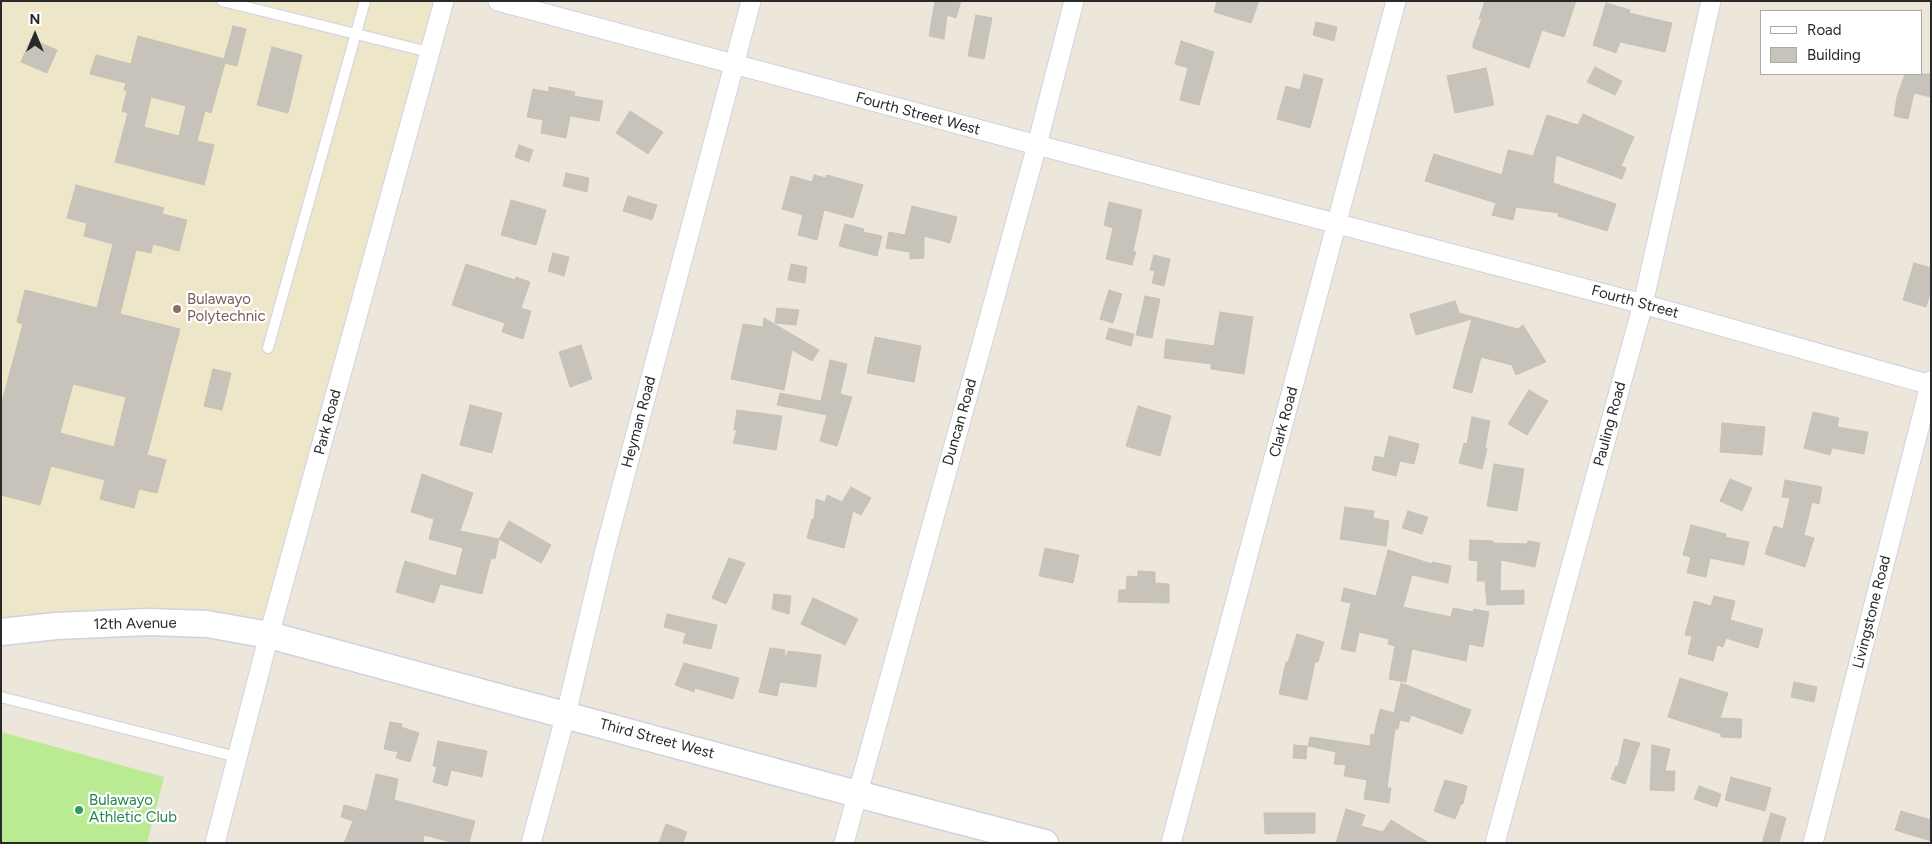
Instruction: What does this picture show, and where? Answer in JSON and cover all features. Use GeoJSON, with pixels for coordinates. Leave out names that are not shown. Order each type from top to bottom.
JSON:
{"type":"FeatureCollection","features":[{"type":"Feature","properties":{"kind":"main road","name":"12th Avenue"},"geometry":{"type":"LineString","coordinates":[[1,632],[56,626],[148,622],[207,624],[269,635]]}},
{"type":"Feature","properties":{"kind":"main road","name":"Third Street West"},"geometry":{"type":"LineString","coordinates":[[269,635],[1045,843]]}},
{"type":"Feature","properties":{"kind":"street","name":"Park Road"},"geometry":{"type":"LineString","coordinates":[[215,843],[269,635],[444,1]]}},
{"type":"Feature","properties":{"kind":"street","name":"Fourth Street West"},"geometry":{"type":"LineString","coordinates":[[498,1],[1338,224]]}},
{"type":"Feature","properties":{"kind":"street","name":"Heyman Road"},"geometry":{"type":"LineString","coordinates":[[531,843],[566,714],[605,550],[751,1]]}},
{"type":"Feature","properties":{"kind":"street","name":"Duncan Road"},"geometry":{"type":"LineString","coordinates":[[844,843],[1037,145],[1074,1]]}},
{"type":"Feature","properties":{"kind":"street","name":"Clark Road"},"geometry":{"type":"LineString","coordinates":[[1171,843],[1338,224],[1396,1]]}},
{"type":"Feature","properties":{"kind":"street","name":"Pauling Road"},"geometry":{"type":"LineString","coordinates":[[1495,843],[1643,304],[1711,1]]}},
{"type":"Feature","properties":{"kind":"street","name":"Fourth Street"},"geometry":{"type":"LineString","coordinates":[[1338,224],[1643,304],[1930,384]]}},
{"type":"Feature","properties":{"kind":"street","name":"Livingstone Road"},"geometry":{"type":"LineString","coordinates":[[1812,843],[1930,384]]}},
{"type":"Feature","properties":{"kind":"lane"},"geometry":{"type":"LineString","coordinates":[[222,1],[429,52]]}},
{"type":"Feature","properties":{"kind":"lane"},"geometry":{"type":"LineString","coordinates":[[268,348],[364,1]]}},
{"type":"Feature","properties":{"kind":"lane"},"geometry":{"type":"LineString","coordinates":[[1,697],[237,757]]}},
{"type":"Feature","properties":{"kind":"shaded area","name":"Bulawayo Polytechnic"},"geometry":{"type":"Polygon","coordinates":[[[1,1],[435,1],[266,628],[1,625],[1,1]]]}},
{"type":"Feature","properties":{"kind":"green space","name":"Bulawayo Athletic Club"},"geometry":{"type":"Polygon","coordinates":[[[1,732],[164,777],[147,843],[1,843],[1,732]]]}},
{"type":"Feature","properties":{"kind":"building"},"geometry":{"type":"Polygon","coordinates":[[[935,1],[961,1],[956,18],[947,15],[944,39],[929,36],[935,1]]]}},
{"type":"Feature","properties":{"kind":"building"},"geometry":{"type":"Polygon","coordinates":[[[1217,1],[1259,1],[1251,23],[1214,12],[1217,1]]]}},
{"type":"Feature","properties":{"kind":"building"},"geometry":{"type":"Polygon","coordinates":[[[1485,1],[1576,1],[1564,37],[1542,30],[1529,68],[1473,48],[1482,19],[1479,19],[1485,1]]]}},
{"type":"Feature","properties":{"kind":"building"},"geometry":{"type":"Polygon","coordinates":[[[1606,3],[1630,10],[1629,13],[1672,23],[1665,52],[1620,42],[1616,53],[1593,45],[1606,3]]]}},
{"type":"Feature","properties":{"kind":"building"},"geometry":{"type":"Polygon","coordinates":[[[976,15],[992,18],[984,59],[968,56],[976,15]]]}},
{"type":"Feature","properties":{"kind":"building"},"geometry":{"type":"Polygon","coordinates":[[[1316,22],[1337,27],[1334,41],[1313,35],[1316,22]]]}},
{"type":"Feature","properties":{"kind":"building"},"geometry":{"type":"Polygon","coordinates":[[[233,26],[246,29],[237,66],[225,63],[211,113],[205,111],[197,141],[214,145],[204,185],[115,162],[128,113],[122,111],[127,91],[124,90],[126,83],[90,74],[96,55],[131,64],[138,36],[224,59],[233,26]],[[151,97],[144,127],[179,136],[186,106],[151,97]]]}},
{"type":"Feature","properties":{"kind":"building"},"geometry":{"type":"Polygon","coordinates":[[[31,39],[57,50],[47,73],[21,62],[31,39]]]}},
{"type":"Feature","properties":{"kind":"building"},"geometry":{"type":"Polygon","coordinates":[[[1181,41],[1214,52],[1199,105],[1180,100],[1188,68],[1175,64],[1181,41]]]}},
{"type":"Feature","properties":{"kind":"building"},"geometry":{"type":"Polygon","coordinates":[[[272,47],[302,55],[288,113],[257,105],[272,47]]]}},
{"type":"Feature","properties":{"kind":"building"},"geometry":{"type":"Polygon","coordinates":[[[1595,67],[1622,81],[1615,95],[1587,82],[1595,67]]]}},
{"type":"Feature","properties":{"kind":"building"},"geometry":{"type":"Polygon","coordinates":[[[1486,68],[1494,105],[1455,113],[1447,76],[1486,68]]]}},
{"type":"Feature","properties":{"kind":"building"},"geometry":{"type":"Polygon","coordinates":[[[1304,74],[1323,79],[1310,128],[1277,119],[1286,86],[1300,90],[1304,74]]]}},
{"type":"Feature","properties":{"kind":"building"},"geometry":{"type":"Polygon","coordinates":[[[1931,74],[1931,97],[1914,93],[1908,119],[1894,116],[1897,97],[1905,75],[1931,74]]]}},
{"type":"Feature","properties":{"kind":"building"},"geometry":{"type":"Polygon","coordinates":[[[549,87],[575,92],[574,96],[603,101],[599,121],[570,116],[566,138],[541,133],[543,120],[527,117],[533,89],[549,92],[549,87]]]}},
{"type":"Feature","properties":{"kind":"building"},"geometry":{"type":"Polygon","coordinates":[[[630,111],[663,132],[648,154],[616,133],[630,111]]]}},
{"type":"Feature","properties":{"kind":"building"},"geometry":{"type":"Polygon","coordinates":[[[1583,114],[1634,137],[1621,166],[1626,168],[1622,179],[1556,155],[1553,183],[1616,204],[1607,231],[1558,216],[1559,213],[1516,207],[1513,220],[1492,215],[1496,203],[1425,181],[1434,154],[1502,175],[1508,150],[1533,156],[1547,115],[1578,125],[1583,114]]]}},
{"type":"Feature","properties":{"kind":"building"},"geometry":{"type":"Polygon","coordinates":[[[519,145],[533,150],[529,162],[515,157],[519,145]]]}},
{"type":"Feature","properties":{"kind":"building"},"geometry":{"type":"Polygon","coordinates":[[[566,173],[589,178],[587,192],[563,186],[566,173]]]}},
{"type":"Feature","properties":{"kind":"building"},"geometry":{"type":"Polygon","coordinates":[[[814,175],[826,178],[827,175],[863,185],[853,218],[824,210],[817,240],[798,235],[803,215],[782,209],[791,176],[812,182],[814,175]]]}},
{"type":"Feature","properties":{"kind":"building"},"geometry":{"type":"Polygon","coordinates":[[[76,185],[164,208],[162,214],[187,220],[179,251],[153,244],[151,253],[136,250],[120,314],[180,329],[147,455],[166,460],[157,493],[139,489],[134,508],[100,499],[105,480],[51,466],[40,505],[1,495],[1,405],[23,324],[17,322],[25,290],[97,308],[113,244],[84,236],[87,223],[67,218],[76,185]],[[73,384],[60,433],[114,447],[126,397],[73,384]]]}},
{"type":"Feature","properties":{"kind":"building"},"geometry":{"type":"Polygon","coordinates":[[[628,196],[657,205],[652,220],[623,211],[628,196]]]}},
{"type":"Feature","properties":{"kind":"building"},"geometry":{"type":"Polygon","coordinates":[[[511,200],[546,210],[536,245],[501,235],[511,200]]]}},
{"type":"Feature","properties":{"kind":"building"},"geometry":{"type":"Polygon","coordinates":[[[1109,202],[1142,210],[1133,251],[1136,252],[1132,265],[1106,259],[1113,228],[1104,225],[1109,202]]]}},
{"type":"Feature","properties":{"kind":"building"},"geometry":{"type":"Polygon","coordinates":[[[912,206],[957,217],[950,243],[924,236],[924,258],[910,259],[910,252],[886,248],[889,232],[905,235],[912,206]]]}},
{"type":"Feature","properties":{"kind":"building"},"geometry":{"type":"Polygon","coordinates":[[[845,224],[864,229],[863,232],[882,236],[877,256],[839,246],[845,224]]]}},
{"type":"Feature","properties":{"kind":"building"},"geometry":{"type":"Polygon","coordinates":[[[553,253],[569,257],[564,276],[548,271],[553,253]]]}},
{"type":"Feature","properties":{"kind":"building"},"geometry":{"type":"Polygon","coordinates":[[[1154,255],[1170,259],[1164,286],[1152,283],[1155,271],[1150,270],[1154,255]]]}},
{"type":"Feature","properties":{"kind":"building"},"geometry":{"type":"Polygon","coordinates":[[[1914,263],[1931,268],[1931,290],[1926,307],[1903,300],[1914,263]]]}},
{"type":"Feature","properties":{"kind":"building"},"geometry":{"type":"Polygon","coordinates":[[[466,264],[515,280],[516,277],[530,282],[521,308],[531,311],[523,339],[502,332],[505,323],[452,305],[466,264]]]}},
{"type":"Feature","properties":{"kind":"building"},"geometry":{"type":"Polygon","coordinates":[[[791,264],[807,267],[805,283],[788,280],[791,264]]]}},
{"type":"Feature","properties":{"kind":"building"},"geometry":{"type":"Polygon","coordinates":[[[1109,290],[1122,294],[1113,323],[1100,319],[1109,290]]]}},
{"type":"Feature","properties":{"kind":"building"},"geometry":{"type":"Polygon","coordinates":[[[1145,296],[1160,299],[1152,338],[1136,335],[1145,296]]]}},
{"type":"Feature","properties":{"kind":"building"},"geometry":{"type":"Polygon","coordinates":[[[1455,301],[1459,313],[1518,329],[1523,325],[1546,362],[1516,375],[1512,365],[1481,357],[1472,393],[1453,388],[1472,319],[1416,335],[1410,314],[1455,301]]]}},
{"type":"Feature","properties":{"kind":"building"},"geometry":{"type":"Polygon","coordinates":[[[777,308],[799,310],[796,325],[775,323],[777,308]]]}},
{"type":"Feature","properties":{"kind":"building"},"geometry":{"type":"Polygon","coordinates":[[[1220,312],[1253,317],[1244,374],[1211,369],[1211,364],[1164,358],[1166,339],[1214,346],[1220,312]]]}},
{"type":"Feature","properties":{"kind":"building"},"geometry":{"type":"Polygon","coordinates":[[[764,318],[819,350],[812,361],[792,350],[784,390],[731,379],[743,324],[763,327],[764,318]]]}},
{"type":"Feature","properties":{"kind":"building"},"geometry":{"type":"Polygon","coordinates":[[[1109,328],[1134,334],[1131,346],[1106,339],[1109,328]]]}},
{"type":"Feature","properties":{"kind":"building"},"geometry":{"type":"Polygon","coordinates":[[[875,337],[921,346],[914,382],[867,373],[875,337]]]}},
{"type":"Feature","properties":{"kind":"building"},"geometry":{"type":"Polygon","coordinates":[[[581,345],[592,379],[570,387],[559,352],[581,345]]]}},
{"type":"Feature","properties":{"kind":"building"},"geometry":{"type":"Polygon","coordinates":[[[830,360],[847,364],[840,394],[852,397],[837,446],[820,441],[827,415],[777,405],[780,393],[821,401],[830,360]]]}},
{"type":"Feature","properties":{"kind":"building"},"geometry":{"type":"Polygon","coordinates":[[[213,369],[231,373],[222,410],[204,406],[213,369]]]}},
{"type":"Feature","properties":{"kind":"building"},"geometry":{"type":"Polygon","coordinates":[[[1529,390],[1548,401],[1527,435],[1508,424],[1529,390]]]}},
{"type":"Feature","properties":{"kind":"building"},"geometry":{"type":"Polygon","coordinates":[[[470,405],[502,413],[492,453],[460,445],[470,405]]]}},
{"type":"Feature","properties":{"kind":"building"},"geometry":{"type":"Polygon","coordinates":[[[1138,406],[1171,416],[1160,456],[1126,446],[1138,406]]]}},
{"type":"Feature","properties":{"kind":"building"},"geometry":{"type":"Polygon","coordinates":[[[737,410],[782,416],[776,450],[733,443],[737,430],[734,430],[737,410]]]}},
{"type":"Feature","properties":{"kind":"building"},"geometry":{"type":"Polygon","coordinates":[[[1813,412],[1839,418],[1837,427],[1868,432],[1864,454],[1832,448],[1830,455],[1804,448],[1813,412]]]}},
{"type":"Feature","properties":{"kind":"building"},"geometry":{"type":"Polygon","coordinates":[[[1472,417],[1490,421],[1485,448],[1487,449],[1482,469],[1459,463],[1464,443],[1467,444],[1472,417]]]}},
{"type":"Feature","properties":{"kind":"building"},"geometry":{"type":"Polygon","coordinates":[[[1722,423],[1765,427],[1762,455],[1720,452],[1722,423]]]}},
{"type":"Feature","properties":{"kind":"building"},"geometry":{"type":"Polygon","coordinates":[[[1389,436],[1419,444],[1414,464],[1400,461],[1396,476],[1372,470],[1375,456],[1384,458],[1389,436]]]}},
{"type":"Feature","properties":{"kind":"building"},"geometry":{"type":"Polygon","coordinates":[[[1494,464],[1524,469],[1517,511],[1487,506],[1494,464]]]}},
{"type":"Feature","properties":{"kind":"building"},"geometry":{"type":"Polygon","coordinates":[[[422,474],[473,493],[460,531],[499,539],[495,559],[491,558],[482,594],[440,584],[434,603],[396,592],[405,561],[456,576],[463,548],[429,539],[434,519],[411,512],[422,474]]]}},
{"type":"Feature","properties":{"kind":"building"},"geometry":{"type":"Polygon","coordinates":[[[1730,479],[1752,488],[1742,511],[1720,501],[1730,479]]]}},
{"type":"Feature","properties":{"kind":"building"},"geometry":{"type":"Polygon","coordinates":[[[1785,480],[1822,487],[1819,504],[1812,502],[1804,535],[1814,538],[1805,567],[1765,554],[1774,526],[1783,529],[1790,498],[1782,497],[1785,480]]]}},
{"type":"Feature","properties":{"kind":"building"},"geometry":{"type":"Polygon","coordinates":[[[851,487],[871,498],[861,515],[853,511],[844,548],[807,538],[812,519],[814,520],[816,499],[825,502],[827,495],[842,502],[851,487]]]}},
{"type":"Feature","properties":{"kind":"building"},"geometry":{"type":"Polygon","coordinates":[[[1345,507],[1374,511],[1373,518],[1389,521],[1386,546],[1340,539],[1345,507]]]}},
{"type":"Feature","properties":{"kind":"building"},"geometry":{"type":"Polygon","coordinates":[[[1408,511],[1428,517],[1422,534],[1402,528],[1408,511]]]}},
{"type":"Feature","properties":{"kind":"building"},"geometry":{"type":"Polygon","coordinates":[[[509,521],[551,545],[541,563],[499,539],[509,521]]]}},
{"type":"Feature","properties":{"kind":"building"},"geometry":{"type":"Polygon","coordinates":[[[1691,525],[1726,534],[1725,537],[1749,542],[1744,565],[1710,558],[1706,577],[1687,573],[1691,557],[1683,555],[1691,525]]]}},
{"type":"Feature","properties":{"kind":"building"},"geometry":{"type":"Polygon","coordinates":[[[1470,540],[1493,541],[1493,543],[1527,544],[1528,541],[1540,543],[1535,567],[1501,560],[1500,591],[1524,590],[1524,604],[1487,605],[1485,581],[1477,581],[1478,561],[1469,560],[1470,540]]]}},
{"type":"Feature","properties":{"kind":"building"},"geometry":{"type":"Polygon","coordinates":[[[1045,548],[1079,555],[1073,583],[1039,576],[1045,548]]]}},
{"type":"Feature","properties":{"kind":"building"},"geometry":{"type":"Polygon","coordinates":[[[1388,550],[1432,564],[1432,562],[1451,566],[1448,583],[1412,575],[1403,607],[1451,617],[1453,608],[1473,612],[1474,609],[1489,612],[1483,647],[1469,644],[1466,661],[1412,649],[1406,682],[1389,679],[1395,646],[1388,644],[1389,639],[1359,632],[1355,652],[1341,649],[1351,603],[1341,601],[1344,588],[1376,596],[1388,550]]]}},
{"type":"Feature","properties":{"kind":"building"},"geometry":{"type":"Polygon","coordinates":[[[729,558],[745,563],[726,604],[712,598],[729,558]]]}},
{"type":"Feature","properties":{"kind":"building"},"geometry":{"type":"Polygon","coordinates":[[[1138,571],[1155,572],[1155,583],[1169,584],[1169,603],[1118,602],[1119,590],[1126,590],[1127,576],[1138,577],[1138,571]]]}},
{"type":"Feature","properties":{"kind":"building"},"geometry":{"type":"Polygon","coordinates":[[[774,594],[791,596],[789,614],[772,609],[774,594]]]}},
{"type":"Feature","properties":{"kind":"building"},"geometry":{"type":"Polygon","coordinates":[[[1714,596],[1735,601],[1730,620],[1763,629],[1758,648],[1726,638],[1723,647],[1717,645],[1713,661],[1688,654],[1692,636],[1685,635],[1694,601],[1711,606],[1714,596]]]}},
{"type":"Feature","properties":{"kind":"building"},"geometry":{"type":"Polygon","coordinates":[[[813,598],[858,619],[845,645],[801,624],[813,598]]]}},
{"type":"Feature","properties":{"kind":"building"},"geometry":{"type":"Polygon","coordinates":[[[667,614],[717,625],[711,649],[683,643],[686,633],[664,627],[667,614]]]}},
{"type":"Feature","properties":{"kind":"building"},"geometry":{"type":"Polygon","coordinates":[[[1297,634],[1324,642],[1318,662],[1315,662],[1307,700],[1279,694],[1286,662],[1288,662],[1297,634]]]}},
{"type":"Feature","properties":{"kind":"building"},"geometry":{"type":"Polygon","coordinates":[[[770,648],[785,650],[784,660],[788,651],[821,655],[816,687],[780,682],[777,696],[759,692],[770,648]]]}},
{"type":"Feature","properties":{"kind":"building"},"geometry":{"type":"Polygon","coordinates":[[[684,663],[739,678],[733,699],[695,688],[694,692],[675,685],[684,663]]]}},
{"type":"Feature","properties":{"kind":"building"},"geometry":{"type":"Polygon","coordinates":[[[1680,678],[1728,693],[1720,718],[1742,719],[1741,738],[1721,737],[1721,734],[1668,717],[1680,678]]]}},
{"type":"Feature","properties":{"kind":"building"},"geometry":{"type":"Polygon","coordinates":[[[1794,682],[1817,687],[1814,702],[1791,697],[1794,682]]]}},
{"type":"Feature","properties":{"kind":"building"},"geometry":{"type":"Polygon","coordinates":[[[1401,683],[1471,710],[1462,734],[1411,715],[1409,722],[1400,720],[1398,729],[1395,729],[1387,788],[1391,788],[1389,803],[1364,799],[1367,780],[1344,776],[1346,765],[1334,764],[1336,752],[1308,746],[1310,737],[1370,746],[1371,734],[1374,735],[1380,709],[1394,713],[1401,683]]]}},
{"type":"Feature","properties":{"kind":"building"},"geometry":{"type":"Polygon","coordinates":[[[390,722],[402,724],[401,727],[419,733],[410,762],[396,758],[398,752],[384,749],[390,722]]]}},
{"type":"Feature","properties":{"kind":"building"},"geometry":{"type":"Polygon","coordinates":[[[1624,739],[1640,743],[1625,784],[1611,779],[1616,766],[1618,767],[1624,739]]]}},
{"type":"Feature","properties":{"kind":"building"},"geometry":{"type":"Polygon","coordinates":[[[438,741],[487,751],[482,777],[451,770],[447,786],[433,782],[437,767],[433,766],[438,741]]]}},
{"type":"Feature","properties":{"kind":"building"},"geometry":{"type":"Polygon","coordinates":[[[1294,745],[1307,746],[1306,759],[1293,758],[1294,745]]]}},
{"type":"Feature","properties":{"kind":"building"},"geometry":{"type":"Polygon","coordinates":[[[1652,745],[1670,749],[1665,771],[1675,771],[1674,791],[1650,790],[1652,745]]]}},
{"type":"Feature","properties":{"kind":"building"},"geometry":{"type":"Polygon","coordinates":[[[376,774],[398,779],[394,800],[475,821],[469,843],[455,843],[424,835],[423,843],[344,843],[353,821],[341,817],[344,805],[367,811],[376,774]]]}},
{"type":"Feature","properties":{"kind":"building"},"geometry":{"type":"Polygon","coordinates":[[[1731,777],[1771,788],[1765,811],[1725,800],[1731,777]]]}},
{"type":"Feature","properties":{"kind":"building"},"geometry":{"type":"Polygon","coordinates":[[[1445,780],[1467,786],[1463,804],[1461,804],[1455,819],[1434,811],[1445,780]]]}},
{"type":"Feature","properties":{"kind":"building"},"geometry":{"type":"Polygon","coordinates":[[[1699,786],[1721,794],[1717,807],[1694,799],[1699,786]]]}},
{"type":"Feature","properties":{"kind":"building"},"geometry":{"type":"Polygon","coordinates":[[[1346,809],[1365,815],[1361,826],[1383,832],[1391,820],[1429,843],[1336,843],[1346,809]]]}},
{"type":"Feature","properties":{"kind":"building"},"geometry":{"type":"Polygon","coordinates":[[[1901,811],[1931,820],[1931,841],[1895,830],[1901,811]]]}},
{"type":"Feature","properties":{"kind":"building"},"geometry":{"type":"Polygon","coordinates":[[[1264,813],[1315,813],[1315,833],[1265,834],[1264,813]]]}},
{"type":"Feature","properties":{"kind":"building"},"geometry":{"type":"Polygon","coordinates":[[[1771,813],[1786,818],[1779,843],[1762,843],[1771,813]]]}},
{"type":"Feature","properties":{"kind":"building"},"geometry":{"type":"Polygon","coordinates":[[[666,824],[687,832],[683,843],[659,843],[666,824]]]}},
{"type":"Feature","properties":{"kind":"place","name":"Bulawayo Polytechnic"},"geometry":{"type":"Point","coordinates":[177,309]}},
{"type":"Feature","properties":{"kind":"place","name":"Bulawayo Athletic Club"},"geometry":{"type":"Point","coordinates":[79,810]}}]}
